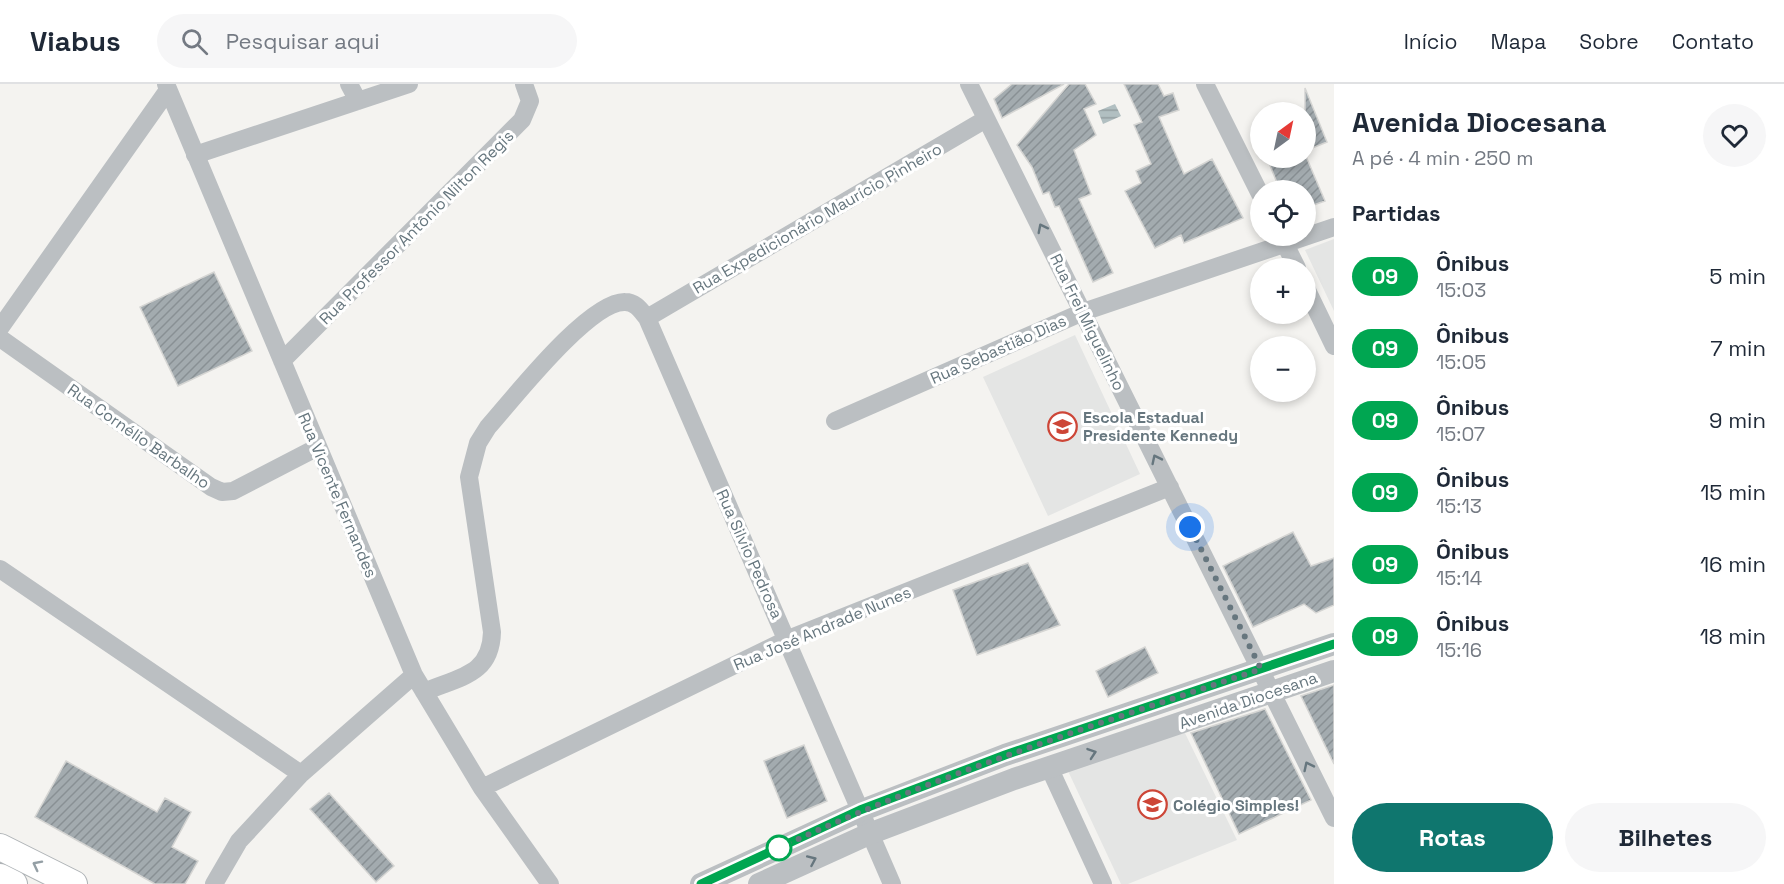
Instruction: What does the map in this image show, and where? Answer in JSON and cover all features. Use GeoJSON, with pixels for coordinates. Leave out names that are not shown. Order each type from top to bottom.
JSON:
{"type":"FeatureCollection","features":[{"type":"Feature","properties":{"kind":"main road"},"geometry":{"type":"LineString","coordinates":[[1,848],[74,884]]}},
{"type":"Feature","properties":{"kind":"main road"},"geometry":{"type":"LineString","coordinates":[[0,877],[15,884]]}},
{"type":"Feature","properties":{"kind":"street"},"geometry":{"type":"LineString","coordinates":[[349,84],[358,101]]}},
{"type":"Feature","properties":{"kind":"street"},"geometry":{"type":"LineString","coordinates":[[195,155],[409,84]]}},
{"type":"Feature","properties":{"kind":"street","name":"Rua Professor Antônio Nilton Regis"},"geometry":{"type":"LineString","coordinates":[[282,361],[522,120],[530,101],[524,84]]}},
{"type":"Feature","properties":{"kind":"street","name":"Rua Frei Miguelinho"},"geometry":{"type":"LineString","coordinates":[[969,84],[1334,818]]}},
{"type":"Feature","properties":{"kind":"street"},"geometry":{"type":"LineString","coordinates":[[1205,84],[1253,180]]}},
{"type":"Feature","properties":{"kind":"street"},"geometry":{"type":"LineString","coordinates":[[0,328],[167,87]]}},
{"type":"Feature","properties":{"kind":"street","name":"Rua Vicente Fernandes"},"geometry":{"type":"LineString","coordinates":[[167,87],[414,675],[482,788],[550,884]]}},
{"type":"Feature","properties":{"kind":"street","name":"Rua Expedicionário Maurício Pinheiro"},"geometry":{"type":"LineString","coordinates":[[647,318],[987,119]]}},
{"type":"Feature","properties":{"kind":"street","name":"Rua Sebastião Dias"},"geometry":{"type":"LineString","coordinates":[[1316,232],[1334,227]]}},
{"type":"Feature","properties":{"kind":"street","name":"Rua Sebastião Dias"},"geometry":{"type":"LineString","coordinates":[[834,421],[1083,312],[1266,246]]}},
{"type":"Feature","properties":{"kind":"street"},"geometry":{"type":"LineString","coordinates":[[424,692],[476,670],[492,650],[492,632],[469,477],[478,443],[488,427],[578,327],[623,302],[636,305],[647,318]]}},
{"type":"Feature","properties":{"kind":"street"},"geometry":{"type":"LineString","coordinates":[[1316,309],[1334,346]]}},
{"type":"Feature","properties":{"kind":"street","name":"Rua Silvio Pedrosa"},"geometry":{"type":"LineString","coordinates":[[647,318],[788,639],[892,884]]}},
{"type":"Feature","properties":{"kind":"street","name":"Rua Cornélio Barbalho"},"geometry":{"type":"LineString","coordinates":[[0,338],[211,487],[222,492],[242,487],[318,447]]}},
{"type":"Feature","properties":{"kind":"street","name":"Rua José Andrade Nunes"},"geometry":{"type":"LineString","coordinates":[[482,788],[788,639],[1170,487]]}},
{"type":"Feature","properties":{"kind":"street"},"geometry":{"type":"LineString","coordinates":[[0,569],[301,774]]}},
{"type":"Feature","properties":{"kind":"street","name":"Avenida Diocesana"},"geometry":{"type":"LineString","coordinates":[[701,884],[860,810],[1005,755],[1334,644]]}},
{"type":"Feature","properties":{"kind":"street","name":"Avenida Diocesana"},"geometry":{"type":"LineString","coordinates":[[759,884],[869,834],[1014,779],[1334,671]]}},
{"type":"Feature","properties":{"kind":"street"},"geometry":{"type":"LineString","coordinates":[[214,884],[239,841],[301,774],[414,675]]}},
{"type":"Feature","properties":{"kind":"street"},"geometry":{"type":"LineString","coordinates":[[1005,755],[1014,779]]}},
{"type":"Feature","properties":{"kind":"street"},"geometry":{"type":"LineString","coordinates":[[1049,767],[1103,884]]}},
{"type":"Feature","properties":{"kind":"shaded area"},"geometry":{"type":"Polygon","coordinates":[[[1115,104],[1121,116],[1103,124],[1098,111],[1115,104]]]}},
{"type":"Feature","properties":{"kind":"shaded area"},"geometry":{"type":"Polygon","coordinates":[[[1334,239],[1334,311],[1316,273],[1316,258],[1309,258],[1305,250],[1334,239]]]}},
{"type":"Feature","properties":{"kind":"shaded area","name":"Escola Estadual Presidente Kennedy"},"geometry":{"type":"Polygon","coordinates":[[[1075,335],[1140,474],[1048,516],[983,377],[1075,335]]]}},
{"type":"Feature","properties":{"kind":"shaded area","name":"Colégio Simples!"},"geometry":{"type":"Polygon","coordinates":[[[1183,729],[1237,840],[1128,884],[1121,884],[1068,771],[1183,729]]]}},
{"type":"Feature","properties":{"kind":"building"},"geometry":{"type":"Polygon","coordinates":[[[1012,84],[1064,84],[1002,118],[994,99],[1012,84]]]}},
{"type":"Feature","properties":{"kind":"building"},"geometry":{"type":"Polygon","coordinates":[[[1069,84],[1085,84],[1096,104],[1084,109],[1096,135],[1074,150],[1091,194],[1079,199],[1113,273],[1093,282],[1059,206],[1055,207],[1049,192],[1043,194],[1032,167],[1017,145],[1069,84]]]}},
{"type":"Feature","properties":{"kind":"building"},"geometry":{"type":"Polygon","coordinates":[[[1124,84],[1158,84],[1164,96],[1173,93],[1179,110],[1159,117],[1184,174],[1212,159],[1243,218],[1184,243],[1181,235],[1155,248],[1125,191],[1141,183],[1136,171],[1151,164],[1134,125],[1142,122],[1124,84]]]}},
{"type":"Feature","properties":{"kind":"building"},"geometry":{"type":"Polygon","coordinates":[[[1305,88],[1311,102],[1305,102],[1305,88]]]}},
{"type":"Feature","properties":{"kind":"building"},"geometry":{"type":"Polygon","coordinates":[[[1316,115],[1327,142],[1316,146],[1316,115]]]}},
{"type":"Feature","properties":{"kind":"building"},"geometry":{"type":"Polygon","coordinates":[[[1271,168],[1311,168],[1325,201],[1316,204],[1316,180],[1276,180],[1271,168]]]}},
{"type":"Feature","properties":{"kind":"building"},"geometry":{"type":"Polygon","coordinates":[[[214,272],[252,351],[178,386],[140,307],[214,272]]]}},
{"type":"Feature","properties":{"kind":"building"},"geometry":{"type":"Polygon","coordinates":[[[1293,532],[1311,566],[1334,558],[1334,605],[1316,613],[1304,604],[1253,627],[1223,566],[1293,532]]]}},
{"type":"Feature","properties":{"kind":"building"},"geometry":{"type":"Polygon","coordinates":[[[1028,563],[1060,625],[977,655],[953,590],[1028,563]]]}},
{"type":"Feature","properties":{"kind":"building"},"geometry":{"type":"Polygon","coordinates":[[[1145,647],[1158,673],[1108,697],[1096,671],[1145,647]]]}},
{"type":"Feature","properties":{"kind":"building"},"geometry":{"type":"Polygon","coordinates":[[[1334,685],[1334,764],[1301,696],[1334,685]]]}},
{"type":"Feature","properties":{"kind":"building"},"geometry":{"type":"Polygon","coordinates":[[[1265,709],[1311,800],[1239,834],[1191,733],[1265,709]]]}},
{"type":"Feature","properties":{"kind":"building"},"geometry":{"type":"Polygon","coordinates":[[[804,745],[827,801],[787,818],[764,761],[804,745]]]}},
{"type":"Feature","properties":{"kind":"building"},"geometry":{"type":"Polygon","coordinates":[[[66,761],[157,812],[165,798],[191,812],[172,847],[198,861],[185,884],[155,884],[35,817],[66,761]]]}},
{"type":"Feature","properties":{"kind":"building"},"geometry":{"type":"Polygon","coordinates":[[[329,793],[394,866],[376,882],[310,809],[329,793]]]}},
{"type":"Feature","properties":{"kind":"bus line","name":"09"},"geometry":{"type":"LineString","coordinates":[[701,884],[860,810],[1005,755],[1334,644]]}},
{"type":"Feature","properties":{"kind":"place","name":"Escola Estadual Presidente Kennedy"},"geometry":{"type":"Point","coordinates":[1062,426]}},
{"type":"Feature","properties":{"kind":"place","name":"Colégio Simples!"},"geometry":{"type":"Point","coordinates":[1152,805]}},
{"type":"Feature","properties":{"kind":"route"},"geometry":{"type":"LineString","coordinates":[[779,848],[860,810],[1005,755],[1261,669],[1190,527]]}}]}
